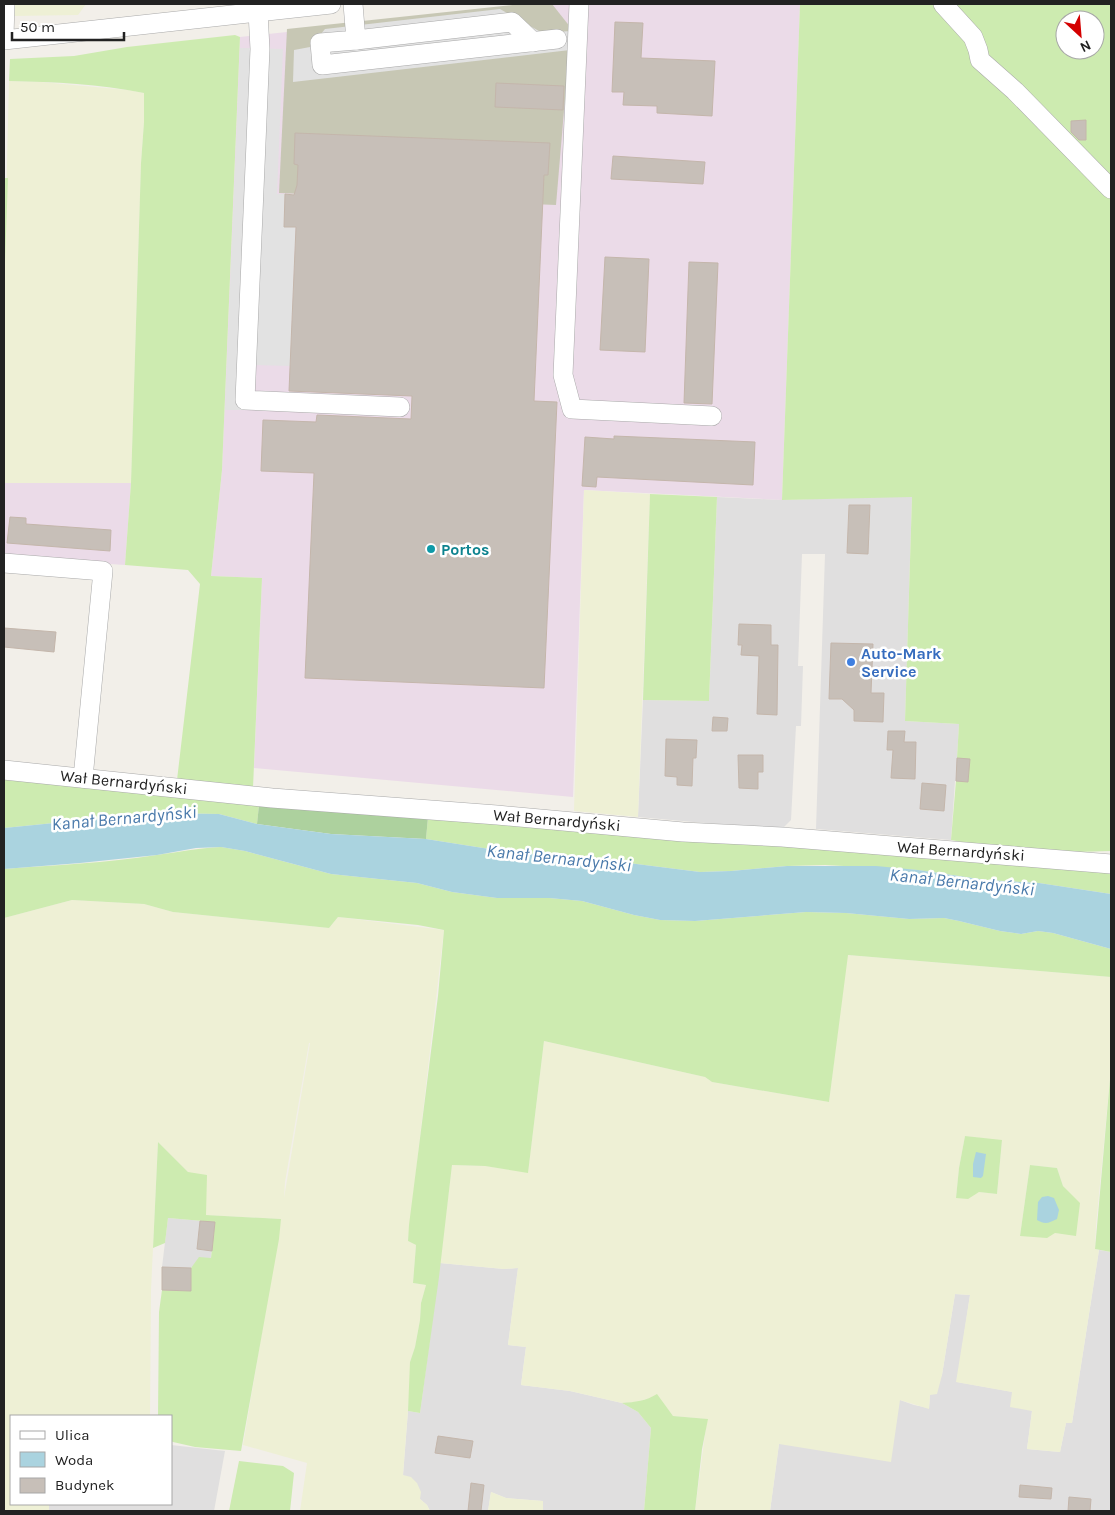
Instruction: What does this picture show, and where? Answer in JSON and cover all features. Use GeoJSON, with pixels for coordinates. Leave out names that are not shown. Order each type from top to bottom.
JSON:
{"type":"FeatureCollection","features":[{"type":"Feature","properties":{"kind":"street"},"geometry":{"type":"LineString","coordinates":[[4,36],[5,4]]}},
{"type":"Feature","properties":{"kind":"street"},"geometry":{"type":"LineString","coordinates":[[4,40],[331,4]]}},
{"type":"Feature","properties":{"kind":"street"},"geometry":{"type":"LineString","coordinates":[[352,4],[356,40]]}},
{"type":"Feature","properties":{"kind":"street"},"geometry":{"type":"LineString","coordinates":[[579,4],[563,375],[572,408],[712,416]]}},
{"type":"Feature","properties":{"kind":"street"},"geometry":{"type":"LineString","coordinates":[[943,4],[973,37],[980,60],[1015,92],[1111,189]]}},
{"type":"Feature","properties":{"kind":"street"},"geometry":{"type":"LineString","coordinates":[[258,12],[260,49],[246,400],[400,407]]}},
{"type":"Feature","properties":{"kind":"street"},"geometry":{"type":"LineString","coordinates":[[532,42],[512,22],[320,43],[322,65],[532,42],[557,39]]}},
{"type":"Feature","properties":{"kind":"street"},"geometry":{"type":"LineString","coordinates":[[4,563],[103,571],[83,778]]}},
{"type":"Feature","properties":{"kind":"street","name":"Wał Bernardyński"},"geometry":{"type":"LineString","coordinates":[[4,770],[272,798],[497,815],[683,832],[782,837],[1111,864]]}},
{"type":"Feature","properties":{"kind":"shaded area"},"geometry":{"type":"Polygon","coordinates":[[[13,4],[86,4],[78,15],[13,16],[13,4]]]}},
{"type":"Feature","properties":{"kind":"shaded area"},"geometry":{"type":"Polygon","coordinates":[[[522,4],[552,4],[571,28],[556,205],[279,193],[287,29],[522,4]]]}},
{"type":"Feature","properties":{"kind":"shaded area"},"geometry":{"type":"Polygon","coordinates":[[[549,4],[800,4],[782,500],[584,490],[573,797],[254,768],[262,578],[211,576],[222,470],[240,37],[549,4]]]}},
{"type":"Feature","properties":{"kind":"shaded area"},"geometry":{"type":"Polygon","coordinates":[[[500,9],[539,31],[546,33],[570,31],[570,50],[293,82],[294,50],[310,47],[325,29],[500,9]]]}},
{"type":"Feature","properties":{"kind":"shaded area"},"geometry":{"type":"Polygon","coordinates":[[[240,48],[283,49],[277,194],[297,194],[290,366],[255,365],[253,410],[225,410],[240,48]]]}},
{"type":"Feature","properties":{"kind":"shaded area"},"geometry":{"type":"Polygon","coordinates":[[[9,81],[41,82],[144,93],[131,483],[4,483],[4,290],[9,81]]]}},
{"type":"Feature","properties":{"kind":"shaded area"},"geometry":{"type":"Polygon","coordinates":[[[4,483],[131,483],[125,565],[4,557],[4,483]]]}},
{"type":"Feature","properties":{"kind":"shaded area"},"geometry":{"type":"Polygon","coordinates":[[[584,490],[650,494],[638,817],[574,811],[584,490]]]}},
{"type":"Feature","properties":{"kind":"shaded area"},"geometry":{"type":"Polygon","coordinates":[[[912,496],[905,721],[959,724],[957,758],[968,782],[955,781],[951,840],[816,829],[825,554],[802,554],[798,666],[803,666],[801,726],[796,726],[791,820],[783,828],[638,817],[643,700],[709,701],[717,497],[782,500],[912,496]]]}},
{"type":"Feature","properties":{"kind":"shaded area"},"geometry":{"type":"Polygon","coordinates":[[[72,900],[144,904],[173,912],[329,928],[338,917],[444,930],[408,1241],[416,1245],[413,1283],[426,1285],[421,1303],[415,1347],[410,1362],[403,1475],[411,1477],[417,1483],[421,1492],[420,1499],[427,1505],[430,1511],[300,1511],[307,1463],[243,1445],[281,1219],[206,1215],[188,1172],[158,1142],[151,1290],[150,1415],[10,1415],[10,1505],[49,1505],[49,1511],[4,1511],[4,918],[72,900]],[[310,1043],[285,1182],[284,1198],[310,1043]]]}},
{"type":"Feature","properties":{"kind":"shaded area"},"geometry":{"type":"Polygon","coordinates":[[[847,955],[1111,977],[1111,1079],[1096,1226],[1095,1249],[1099,1250],[1072,1423],[1066,1423],[1060,1452],[1027,1449],[1032,1411],[1010,1407],[1012,1392],[956,1382],[970,1295],[955,1294],[942,1375],[937,1394],[930,1395],[929,1409],[900,1400],[891,1462],[779,1444],[770,1511],[695,1511],[707,1419],[673,1416],[666,1407],[651,1398],[622,1403],[570,1391],[521,1385],[526,1347],[508,1345],[518,1268],[504,1269],[440,1263],[452,1165],[485,1166],[528,1172],[544,1041],[705,1077],[712,1082],[829,1102],[847,955]],[[965,1136],[956,1198],[979,1192],[997,1194],[1002,1141],[965,1136]],[[1030,1165],[1020,1236],[1055,1233],[1076,1235],[1074,1198],[1063,1186],[1057,1168],[1030,1165]]]}},
{"type":"Feature","properties":{"kind":"shaded area"},"geometry":{"type":"Polygon","coordinates":[[[168,1218],[215,1222],[211,1258],[191,1291],[162,1290],[162,1267],[168,1218]]]}},
{"type":"Feature","properties":{"kind":"shaded area"},"geometry":{"type":"Polygon","coordinates":[[[1099,1250],[1111,1252],[1110,1511],[770,1511],[779,1444],[900,1400],[929,1408],[930,1395],[942,1375],[955,1294],[970,1295],[957,1382],[1013,1392],[1032,1411],[1027,1449],[1060,1452],[1066,1423],[1072,1423],[1099,1250]]]}},
{"type":"Feature","properties":{"kind":"shaded area"},"geometry":{"type":"Polygon","coordinates":[[[440,1263],[504,1269],[518,1268],[508,1345],[526,1347],[521,1385],[570,1391],[622,1403],[638,1412],[651,1428],[644,1511],[543,1511],[543,1501],[506,1498],[491,1492],[488,1511],[430,1511],[427,1505],[420,1499],[403,1475],[408,1411],[420,1413],[440,1263]]]}},
{"type":"Feature","properties":{"kind":"shaded area"},"geometry":{"type":"Polygon","coordinates":[[[172,1445],[225,1451],[214,1511],[49,1511],[49,1505],[172,1505],[172,1445]]]}},
{"type":"Feature","properties":{"kind":"shaded area"},"geometry":{"type":"Polygon","coordinates":[[[491,1492],[506,1498],[543,1501],[543,1511],[488,1511],[491,1492]]]}},
{"type":"Feature","properties":{"kind":"green space"},"geometry":{"type":"Polygon","coordinates":[[[800,4],[1111,4],[1111,851],[1075,852],[951,840],[956,781],[968,781],[957,758],[959,724],[905,721],[912,497],[782,500],[800,4]]]}},
{"type":"Feature","properties":{"kind":"green space"},"geometry":{"type":"Polygon","coordinates":[[[235,35],[240,37],[222,470],[211,576],[262,578],[253,788],[177,780],[200,584],[188,570],[125,565],[131,483],[144,93],[111,87],[9,81],[10,59],[74,56],[127,47],[235,35]]]}},
{"type":"Feature","properties":{"kind":"green space"},"geometry":{"type":"Polygon","coordinates":[[[4,178],[8,178],[4,290],[4,178]]]}},
{"type":"Feature","properties":{"kind":"green space"},"geometry":{"type":"Polygon","coordinates":[[[650,494],[717,497],[709,701],[643,700],[650,494]]]}},
{"type":"Feature","properties":{"kind":"green space"},"geometry":{"type":"Polygon","coordinates":[[[4,777],[259,805],[257,824],[219,814],[154,813],[4,828],[4,777]]]}},
{"type":"Feature","properties":{"kind":"green space"},"geometry":{"type":"Polygon","coordinates":[[[259,805],[428,817],[426,839],[331,834],[257,824],[259,805]]]}},
{"type":"Feature","properties":{"kind":"green space"},"geometry":{"type":"Polygon","coordinates":[[[428,817],[1111,873],[1111,894],[1039,883],[986,880],[918,870],[825,865],[700,872],[573,856],[514,853],[426,839],[428,817]]]}},
{"type":"Feature","properties":{"kind":"green space"},"geometry":{"type":"Polygon","coordinates":[[[221,847],[245,851],[331,874],[417,883],[452,892],[497,898],[549,898],[582,901],[660,920],[695,921],[806,912],[846,913],[909,919],[944,918],[1021,934],[1038,931],[1053,933],[1111,949],[1111,977],[848,955],[829,1102],[712,1082],[705,1077],[544,1041],[528,1173],[485,1166],[452,1165],[420,1413],[408,1411],[410,1362],[415,1347],[421,1303],[426,1285],[413,1283],[416,1245],[408,1241],[438,996],[444,930],[418,925],[338,917],[329,928],[173,912],[144,904],[72,900],[4,918],[4,869],[80,864],[221,847]]]}},
{"type":"Feature","properties":{"kind":"green space"},"geometry":{"type":"Polygon","coordinates":[[[1111,1079],[1111,1252],[1095,1249],[1111,1079]]]}},
{"type":"Feature","properties":{"kind":"green space"},"geometry":{"type":"Polygon","coordinates":[[[965,1136],[1002,1140],[997,1194],[979,1192],[968,1199],[956,1198],[965,1136]]]}},
{"type":"Feature","properties":{"kind":"green space"},"geometry":{"type":"Polygon","coordinates":[[[158,1142],[188,1172],[207,1175],[206,1215],[281,1219],[241,1451],[195,1447],[173,1442],[172,1415],[158,1415],[159,1312],[162,1290],[191,1291],[191,1268],[199,1257],[211,1258],[215,1222],[168,1218],[165,1243],[153,1248],[158,1142]]]}},
{"type":"Feature","properties":{"kind":"green space"},"geometry":{"type":"Polygon","coordinates":[[[1030,1165],[1057,1168],[1063,1186],[1080,1203],[1076,1236],[1055,1233],[1047,1238],[1020,1236],[1030,1165]]]}},
{"type":"Feature","properties":{"kind":"green space"},"geometry":{"type":"Polygon","coordinates":[[[657,1394],[673,1416],[708,1419],[702,1449],[695,1511],[644,1511],[651,1428],[638,1412],[622,1403],[645,1400],[657,1394]]]}},
{"type":"Feature","properties":{"kind":"green space"},"geometry":{"type":"Polygon","coordinates":[[[239,1461],[283,1466],[294,1473],[290,1511],[229,1511],[239,1461]]]}},
{"type":"Feature","properties":{"kind":"water","name":"Kanał Bernardyński"},"geometry":{"type":"Polygon","coordinates":[[[154,813],[219,814],[257,824],[331,834],[426,839],[514,853],[573,856],[700,872],[787,866],[876,866],[986,880],[1039,883],[1111,894],[1111,949],[1053,933],[1038,931],[1021,934],[944,918],[909,919],[846,913],[806,912],[695,921],[660,920],[582,901],[549,898],[497,898],[452,892],[417,883],[331,874],[245,851],[221,847],[196,848],[157,855],[80,863],[4,869],[4,828],[154,813]]]}},
{"type":"Feature","properties":{"kind":"water"},"geometry":{"type":"Polygon","coordinates":[[[976,1152],[986,1154],[983,1176],[981,1178],[973,1177],[973,1164],[976,1152]]]}},
{"type":"Feature","properties":{"kind":"water"},"geometry":{"type":"Polygon","coordinates":[[[1042,1197],[1054,1198],[1059,1210],[1057,1219],[1045,1223],[1040,1222],[1037,1220],[1038,1202],[1042,1197]]]}},
{"type":"Feature","properties":{"kind":"building"},"geometry":{"type":"Polygon","coordinates":[[[615,22],[643,23],[641,58],[715,61],[712,116],[657,113],[657,106],[623,105],[624,92],[612,92],[615,22]]]}},
{"type":"Feature","properties":{"kind":"building"},"geometry":{"type":"Polygon","coordinates":[[[496,83],[564,86],[563,110],[495,107],[496,83]]]}},
{"type":"Feature","properties":{"kind":"building"},"geometry":{"type":"Polygon","coordinates":[[[1086,120],[1086,140],[1079,140],[1071,132],[1071,121],[1086,120]]]}},
{"type":"Feature","properties":{"kind":"building","name":"Portos"},"geometry":{"type":"Polygon","coordinates":[[[295,133],[550,143],[548,175],[544,175],[534,401],[557,402],[544,688],[305,678],[314,473],[261,471],[263,420],[316,422],[317,415],[411,419],[412,396],[289,391],[296,227],[284,227],[285,194],[294,195],[297,185],[298,165],[294,164],[295,133]]]}},
{"type":"Feature","properties":{"kind":"building"},"geometry":{"type":"Polygon","coordinates":[[[613,156],[705,162],[703,184],[611,179],[613,156]]]}},
{"type":"Feature","properties":{"kind":"building"},"geometry":{"type":"Polygon","coordinates":[[[605,257],[649,259],[645,352],[600,350],[605,257]]]}},
{"type":"Feature","properties":{"kind":"building"},"geometry":{"type":"Polygon","coordinates":[[[689,262],[718,263],[712,404],[684,403],[689,262]]]}},
{"type":"Feature","properties":{"kind":"building"},"geometry":{"type":"Polygon","coordinates":[[[614,436],[755,442],[753,485],[597,477],[596,487],[582,486],[585,437],[614,439],[614,436]]]}},
{"type":"Feature","properties":{"kind":"building"},"geometry":{"type":"Polygon","coordinates":[[[849,505],[870,505],[868,554],[847,553],[849,505]]]}},
{"type":"Feature","properties":{"kind":"building"},"geometry":{"type":"Polygon","coordinates":[[[10,517],[26,518],[26,524],[111,530],[110,551],[7,543],[10,517]]]}},
{"type":"Feature","properties":{"kind":"building"},"geometry":{"type":"Polygon","coordinates":[[[739,624],[771,625],[771,645],[778,645],[777,715],[757,714],[759,656],[741,655],[742,645],[738,645],[739,624]]]}},
{"type":"Feature","properties":{"kind":"building"},"geometry":{"type":"Polygon","coordinates":[[[4,628],[56,632],[54,652],[4,647],[4,628]]]}},
{"type":"Feature","properties":{"kind":"building","name":"Auto-Mark Service"},"geometry":{"type":"Polygon","coordinates":[[[831,643],[873,644],[871,693],[884,693],[883,722],[854,721],[854,710],[842,699],[829,699],[831,643]]]}},
{"type":"Feature","properties":{"kind":"building"},"geometry":{"type":"Polygon","coordinates":[[[713,717],[728,718],[727,731],[712,731],[713,717]]]}},
{"type":"Feature","properties":{"kind":"building"},"geometry":{"type":"Polygon","coordinates":[[[888,731],[905,731],[904,742],[916,742],[915,779],[891,778],[893,750],[887,750],[888,731]]]}},
{"type":"Feature","properties":{"kind":"building"},"geometry":{"type":"Polygon","coordinates":[[[666,739],[697,740],[696,758],[693,758],[692,786],[677,785],[677,777],[665,776],[666,739]]]}},
{"type":"Feature","properties":{"kind":"building"},"geometry":{"type":"Polygon","coordinates":[[[738,755],[763,755],[763,772],[758,772],[758,789],[739,788],[738,755]]]}},
{"type":"Feature","properties":{"kind":"building"},"geometry":{"type":"Polygon","coordinates":[[[957,758],[970,759],[968,782],[956,781],[957,758]]]}},
{"type":"Feature","properties":{"kind":"building"},"geometry":{"type":"Polygon","coordinates":[[[922,783],[946,785],[944,811],[920,809],[922,783]]]}},
{"type":"Feature","properties":{"kind":"building"},"geometry":{"type":"Polygon","coordinates":[[[200,1221],[215,1222],[212,1251],[197,1249],[200,1221]]]}},
{"type":"Feature","properties":{"kind":"building"},"geometry":{"type":"Polygon","coordinates":[[[162,1267],[191,1268],[191,1291],[162,1290],[162,1267]]]}},
{"type":"Feature","properties":{"kind":"building"},"geometry":{"type":"Polygon","coordinates":[[[438,1436],[473,1441],[470,1458],[435,1453],[438,1436]]]}},
{"type":"Feature","properties":{"kind":"building"},"geometry":{"type":"Polygon","coordinates":[[[471,1483],[484,1485],[481,1511],[468,1511],[471,1483]]]}},
{"type":"Feature","properties":{"kind":"building"},"geometry":{"type":"Polygon","coordinates":[[[1020,1485],[1052,1488],[1051,1499],[1019,1497],[1020,1485]]]}},
{"type":"Feature","properties":{"kind":"building"},"geometry":{"type":"Polygon","coordinates":[[[1069,1497],[1091,1499],[1090,1511],[1068,1511],[1069,1497]]]}},
{"type":"Feature","properties":{"kind":"place","name":"Portos"},"geometry":{"type":"Point","coordinates":[431,549]}},
{"type":"Feature","properties":{"kind":"place","name":"Auto-Mark Service"},"geometry":{"type":"Point","coordinates":[851,662]}}]}
